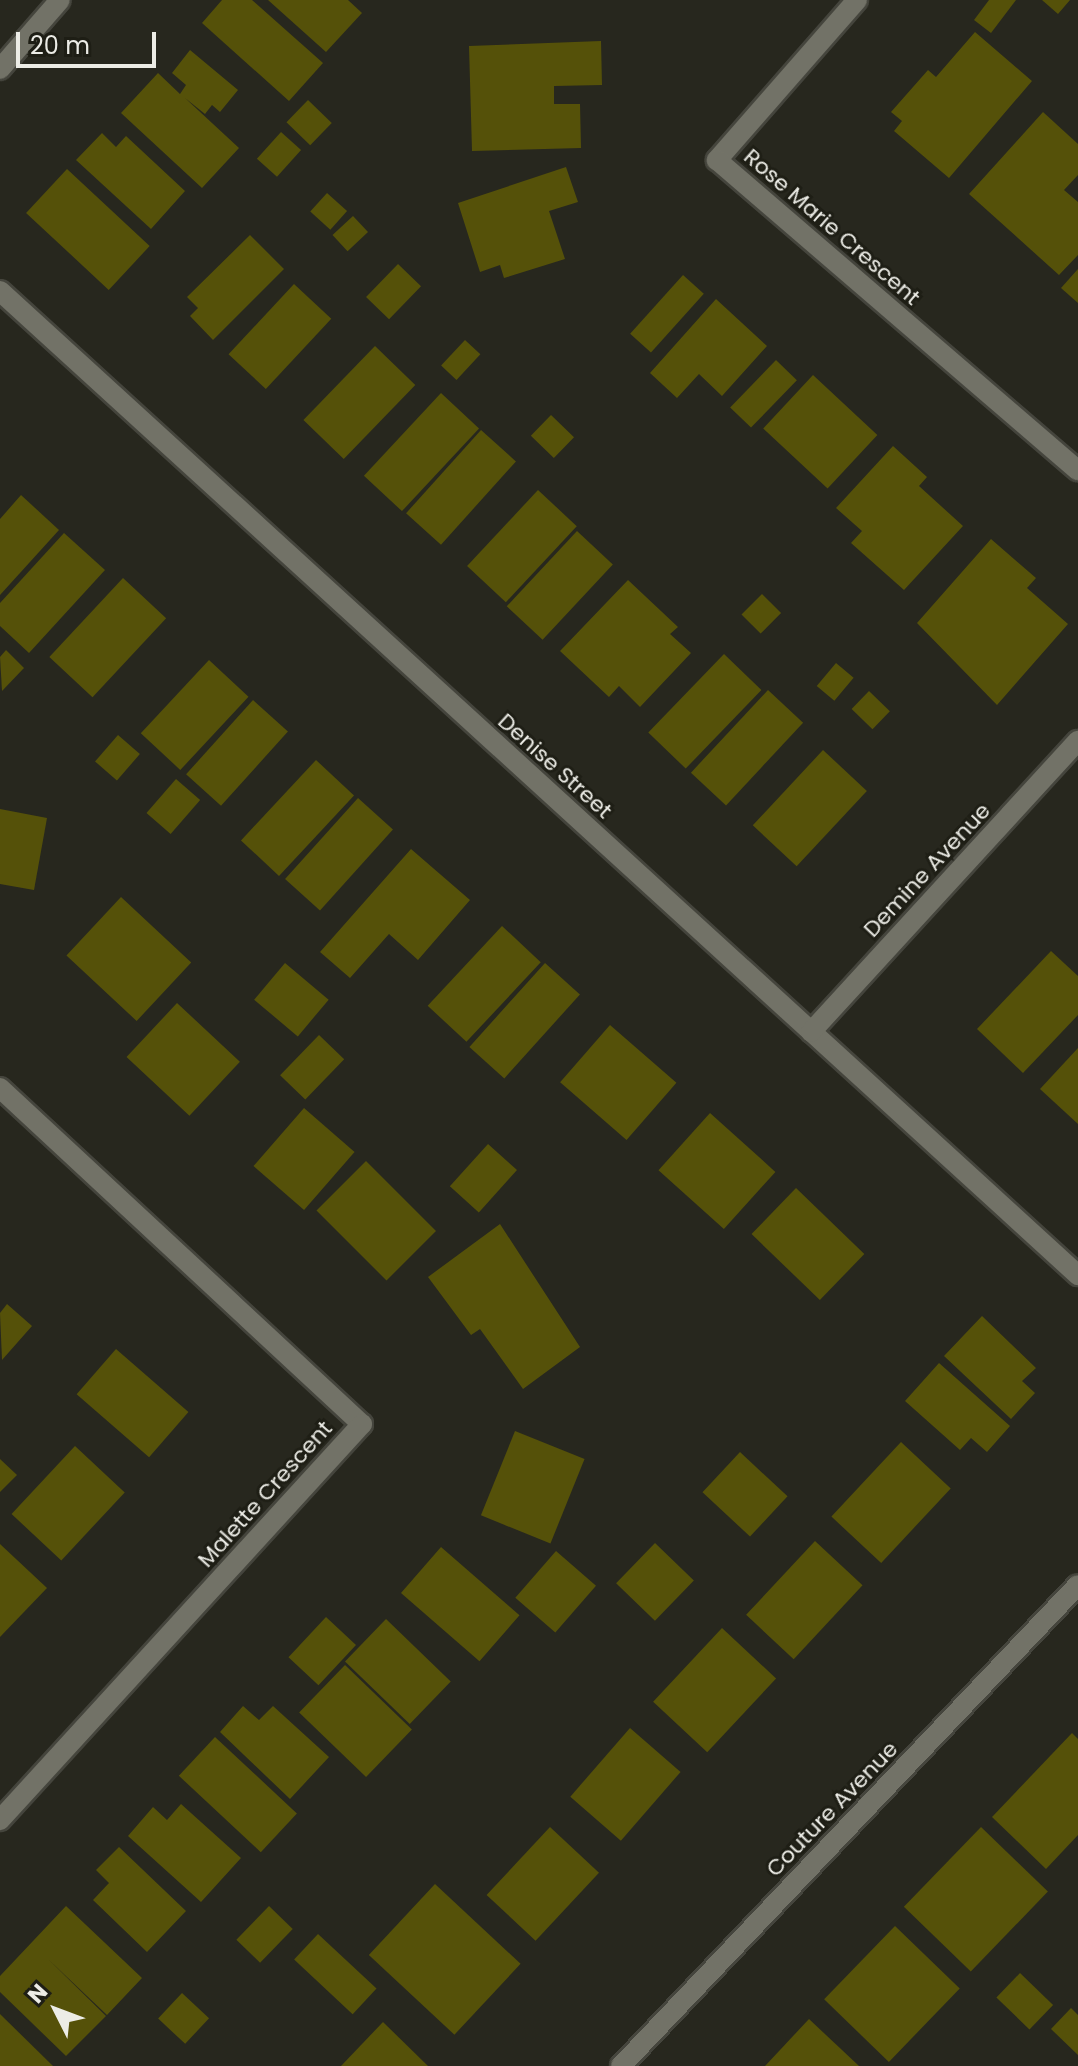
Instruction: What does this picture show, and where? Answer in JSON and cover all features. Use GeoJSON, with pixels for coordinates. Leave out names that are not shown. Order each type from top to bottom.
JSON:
{"type":"FeatureCollection","features":[{"type":"Feature","properties":{"kind":"street"},"geometry":{"type":"LineString","coordinates":[[0,69],[60,0]]}},
{"type":"Feature","properties":{"kind":"street","name":"Rose Marie Crescent"},"geometry":{"type":"LineString","coordinates":[[857,0],[717,160],[1078,470]]}},
{"type":"Feature","properties":{"kind":"street","name":"Denise Street"},"geometry":{"type":"LineString","coordinates":[[0,291],[1078,1275]]}},
{"type":"Feature","properties":{"kind":"street","name":"Demine Avenue"},"geometry":{"type":"LineString","coordinates":[[811,1032],[1078,741]]}},
{"type":"Feature","properties":{"kind":"street","name":"Malette Crescent"},"geometry":{"type":"LineString","coordinates":[[0,1088],[362,1424],[0,1820]]}},
{"type":"Feature","properties":{"kind":"street","name":"Couture Avenue"},"geometry":{"type":"LineString","coordinates":[[621,2066],[1078,1585]]}},
{"type":"Feature","properties":{"kind":"building"},"geometry":{"type":"Polygon","coordinates":[[[222,0],[252,0],[323,63],[289,101],[202,23],[222,0]]]}},
{"type":"Feature","properties":{"kind":"building"},"geometry":{"type":"Polygon","coordinates":[[[268,0],[348,0],[362,13],[326,52],[268,0]]]}},
{"type":"Feature","properties":{"kind":"building"},"geometry":{"type":"Polygon","coordinates":[[[989,0],[1016,0],[991,33],[974,20],[989,0]]]}},
{"type":"Feature","properties":{"kind":"building"},"geometry":{"type":"Polygon","coordinates":[[[1042,0],[1070,0],[1058,14],[1042,0]]]}},
{"type":"Feature","properties":{"kind":"building"},"geometry":{"type":"Polygon","coordinates":[[[975,32],[1032,81],[949,178],[894,131],[902,121],[891,112],[928,70],[936,77],[975,32]]]}},
{"type":"Feature","properties":{"kind":"building"},"geometry":{"type":"Polygon","coordinates":[[[601,41],[602,85],[554,86],[554,104],[580,104],[581,148],[472,151],[469,46],[601,41]]]}},
{"type":"Feature","properties":{"kind":"building"},"geometry":{"type":"Polygon","coordinates":[[[190,50],[238,90],[220,112],[212,105],[205,114],[185,98],[239,148],[202,188],[121,113],[158,73],[180,94],[186,85],[172,73],[190,50]]]}},
{"type":"Feature","properties":{"kind":"building"},"geometry":{"type":"Polygon","coordinates":[[[308,100],[332,123],[310,145],[286,122],[308,100]]]}},
{"type":"Feature","properties":{"kind":"building"},"geometry":{"type":"Polygon","coordinates":[[[1043,112],[1078,144],[1078,175],[1064,190],[1078,202],[1078,255],[1059,275],[969,194],[1043,112]]]}},
{"type":"Feature","properties":{"kind":"building"},"geometry":{"type":"Polygon","coordinates":[[[281,132],[301,150],[277,177],[257,159],[281,132]]]}},
{"type":"Feature","properties":{"kind":"building"},"geometry":{"type":"Polygon","coordinates":[[[102,133],[116,147],[126,136],[185,191],[151,229],[76,160],[102,133]]]}},
{"type":"Feature","properties":{"kind":"building"},"geometry":{"type":"Polygon","coordinates":[[[566,167],[578,202],[549,211],[565,259],[504,278],[500,265],[480,272],[458,203],[566,167]]]}},
{"type":"Feature","properties":{"kind":"building"},"geometry":{"type":"Polygon","coordinates":[[[67,169],[150,246],[109,290],[26,213],[67,169]]]}},
{"type":"Feature","properties":{"kind":"building"},"geometry":{"type":"Polygon","coordinates":[[[327,193],[347,211],[330,230],[310,212],[327,193]]]}},
{"type":"Feature","properties":{"kind":"building"},"geometry":{"type":"Polygon","coordinates":[[[353,216],[368,232],[348,251],[333,235],[353,216]]]}},
{"type":"Feature","properties":{"kind":"building"},"geometry":{"type":"Polygon","coordinates":[[[250,235],[284,269],[213,340],[190,316],[198,308],[187,297],[250,235]]]}},
{"type":"Feature","properties":{"kind":"building"},"geometry":{"type":"Polygon","coordinates":[[[398,264],[421,286],[389,319],[366,297],[398,264]]]}},
{"type":"Feature","properties":{"kind":"building"},"geometry":{"type":"Polygon","coordinates":[[[1078,269],[1078,303],[1061,288],[1078,269]]]}},
{"type":"Feature","properties":{"kind":"building"},"geometry":{"type":"Polygon","coordinates":[[[683,275],[704,294],[651,352],[630,334],[683,275]]]}},
{"type":"Feature","properties":{"kind":"building"},"geometry":{"type":"Polygon","coordinates":[[[294,284],[331,319],[266,389],[229,354],[294,284]]]}},
{"type":"Feature","properties":{"kind":"building"},"geometry":{"type":"Polygon","coordinates":[[[716,299],[767,346],[722,396],[699,374],[677,398],[650,373],[716,299]]]}},
{"type":"Feature","properties":{"kind":"building"},"geometry":{"type":"Polygon","coordinates":[[[465,340],[480,354],[456,380],[441,366],[465,340]]]}},
{"type":"Feature","properties":{"kind":"building"},"geometry":{"type":"Polygon","coordinates":[[[375,346],[415,385],[344,459],[303,420],[375,346]]]}},
{"type":"Feature","properties":{"kind":"building"},"geometry":{"type":"Polygon","coordinates":[[[776,360],[797,380],[751,428],[730,407],[776,360]]]}},
{"type":"Feature","properties":{"kind":"building"},"geometry":{"type":"Polygon","coordinates":[[[813,375],[877,435],[828,488],[763,428],[813,375]]]}},
{"type":"Feature","properties":{"kind":"building"},"geometry":{"type":"Polygon","coordinates":[[[441,393],[479,428],[402,511],[364,476],[441,393]]]}},
{"type":"Feature","properties":{"kind":"building"},"geometry":{"type":"Polygon","coordinates":[[[551,415],[574,437],[554,458],[531,436],[551,415]]]}},
{"type":"Feature","properties":{"kind":"building"},"geometry":{"type":"Polygon","coordinates":[[[481,430],[516,461],[441,545],[406,513],[481,430]]]}},
{"type":"Feature","properties":{"kind":"building"},"geometry":{"type":"Polygon","coordinates":[[[893,446],[927,477],[919,486],[963,526],[904,590],[851,543],[862,531],[836,508],[893,446]]]}},
{"type":"Feature","properties":{"kind":"building"},"geometry":{"type":"Polygon","coordinates":[[[538,490],[577,526],[506,602],[467,566],[538,490]]]}},
{"type":"Feature","properties":{"kind":"building"},"geometry":{"type":"Polygon","coordinates":[[[21,495],[59,530],[0,595],[0,519],[21,495]]]}},
{"type":"Feature","properties":{"kind":"building"},"geometry":{"type":"Polygon","coordinates":[[[577,531],[613,564],[543,640],[507,606],[577,531]]]}},
{"type":"Feature","properties":{"kind":"building"},"geometry":{"type":"Polygon","coordinates":[[[64,533],[105,570],[29,653],[0,626],[0,603],[64,533]]]}},
{"type":"Feature","properties":{"kind":"building"},"geometry":{"type":"Polygon","coordinates":[[[991,539],[1036,578],[1027,588],[1068,624],[997,705],[917,623],[991,539]]]}},
{"type":"Feature","properties":{"kind":"building"},"geometry":{"type":"Polygon","coordinates":[[[123,578],[166,618],[92,697],[49,657],[123,578]]]}},
{"type":"Feature","properties":{"kind":"building"},"geometry":{"type":"Polygon","coordinates":[[[628,580],[678,627],[670,634],[691,653],[640,707],[619,686],[609,697],[560,651],[628,580]]]}},
{"type":"Feature","properties":{"kind":"building"},"geometry":{"type":"Polygon","coordinates":[[[762,594],[781,613],[761,634],[741,615],[762,594]]]}},
{"type":"Feature","properties":{"kind":"building"},"geometry":{"type":"Polygon","coordinates":[[[6,650],[24,668],[2,691],[0,657],[6,650]]]}},
{"type":"Feature","properties":{"kind":"building"},"geometry":{"type":"Polygon","coordinates":[[[724,654],[761,690],[686,769],[648,732],[724,654]]]}},
{"type":"Feature","properties":{"kind":"building"},"geometry":{"type":"Polygon","coordinates":[[[209,660],[248,697],[180,770],[141,733],[209,660]]]}},
{"type":"Feature","properties":{"kind":"building"},"geometry":{"type":"Polygon","coordinates":[[[836,663],[854,678],[834,701],[817,686],[836,663]]]}},
{"type":"Feature","properties":{"kind":"building"},"geometry":{"type":"Polygon","coordinates":[[[768,690],[803,723],[726,805],[691,773],[768,690]]]}},
{"type":"Feature","properties":{"kind":"building"},"geometry":{"type":"Polygon","coordinates":[[[869,691],[890,711],[872,729],[852,709],[869,691]]]}},
{"type":"Feature","properties":{"kind":"building"},"geometry":{"type":"Polygon","coordinates":[[[253,700],[288,731],[221,806],[186,774],[253,700]]]}},
{"type":"Feature","properties":{"kind":"building"},"geometry":{"type":"Polygon","coordinates":[[[118,735],[140,754],[117,780],[95,761],[118,735]]]}},
{"type":"Feature","properties":{"kind":"building"},"geometry":{"type":"Polygon","coordinates":[[[823,750],[867,791],[797,866],[753,825],[823,750]]]}},
{"type":"Feature","properties":{"kind":"building"},"geometry":{"type":"Polygon","coordinates":[[[316,760],[354,795],[279,876],[241,840],[316,760]]]}},
{"type":"Feature","properties":{"kind":"building"},"geometry":{"type":"Polygon","coordinates":[[[176,779],[200,800],[171,834],[146,813],[176,779]]]}},
{"type":"Feature","properties":{"kind":"building"},"geometry":{"type":"Polygon","coordinates":[[[358,798],[393,829],[320,910],[285,879],[358,798]]]}},
{"type":"Feature","properties":{"kind":"building"},"geometry":{"type":"Polygon","coordinates":[[[0,809],[47,818],[34,890],[0,884],[0,809]]]}},
{"type":"Feature","properties":{"kind":"building"},"geometry":{"type":"Polygon","coordinates":[[[411,849],[470,900],[418,960],[389,934],[350,978],[320,952],[411,849]]]}},
{"type":"Feature","properties":{"kind":"building"},"geometry":{"type":"Polygon","coordinates":[[[121,897],[191,962],[137,1021],[66,956],[121,897]]]}},
{"type":"Feature","properties":{"kind":"building"},"geometry":{"type":"Polygon","coordinates":[[[502,926],[541,962],[466,1042],[428,1006],[502,926]]]}},
{"type":"Feature","properties":{"kind":"building"},"geometry":{"type":"Polygon","coordinates":[[[1051,951],[1078,976],[1078,1015],[1023,1073],[977,1029],[1051,951]]]}},
{"type":"Feature","properties":{"kind":"building"},"geometry":{"type":"Polygon","coordinates":[[[285,963],[329,1000],[298,1036],[254,1000],[285,963]]]}},
{"type":"Feature","properties":{"kind":"building"},"geometry":{"type":"Polygon","coordinates":[[[545,963],[580,994],[504,1078],[469,1047],[545,963]]]}},
{"type":"Feature","properties":{"kind":"building"},"geometry":{"type":"Polygon","coordinates":[[[177,1003],[240,1062],[189,1116],[127,1057],[177,1003]]]}},
{"type":"Feature","properties":{"kind":"building"},"geometry":{"type":"Polygon","coordinates":[[[610,1025],[676,1083],[627,1140],[560,1082],[610,1025]]]}},
{"type":"Feature","properties":{"kind":"building"},"geometry":{"type":"Polygon","coordinates":[[[319,1035],[344,1059],[305,1100],[280,1075],[319,1035]]]}},
{"type":"Feature","properties":{"kind":"building"},"geometry":{"type":"Polygon","coordinates":[[[1078,1048],[1078,1124],[1040,1089],[1078,1048]]]}},
{"type":"Feature","properties":{"kind":"building"},"geometry":{"type":"Polygon","coordinates":[[[304,1108],[355,1152],[304,1210],[253,1166],[304,1108]]]}},
{"type":"Feature","properties":{"kind":"building"},"geometry":{"type":"Polygon","coordinates":[[[710,1113],[775,1172],[724,1229],[658,1170],[710,1113]]]}},
{"type":"Feature","properties":{"kind":"building"},"geometry":{"type":"Polygon","coordinates":[[[488,1144],[517,1170],[479,1212],[450,1186],[488,1144]]]}},
{"type":"Feature","properties":{"kind":"building"},"geometry":{"type":"Polygon","coordinates":[[[366,1161],[436,1231],[387,1281],[317,1210],[366,1161]]]}},
{"type":"Feature","properties":{"kind":"building"},"geometry":{"type":"Polygon","coordinates":[[[796,1188],[864,1254],[820,1300],[752,1234],[796,1188]]]}},
{"type":"Feature","properties":{"kind":"building"},"geometry":{"type":"Polygon","coordinates":[[[500,1224],[580,1347],[523,1389],[480,1329],[471,1335],[428,1277],[500,1224]]]}},
{"type":"Feature","properties":{"kind":"building"},"geometry":{"type":"Polygon","coordinates":[[[7,1304],[32,1326],[2,1360],[0,1313],[7,1304]]]}},
{"type":"Feature","properties":{"kind":"building"},"geometry":{"type":"Polygon","coordinates":[[[982,1316],[1036,1368],[1022,1381],[1035,1393],[1011,1419],[944,1356],[982,1316]]]}},
{"type":"Feature","properties":{"kind":"building"},"geometry":{"type":"Polygon","coordinates":[[[116,1349],[188,1412],[149,1457],[77,1394],[116,1349]]]}},
{"type":"Feature","properties":{"kind":"building"},"geometry":{"type":"Polygon","coordinates":[[[939,1363],[1010,1426],[987,1452],[971,1438],[960,1450],[905,1401],[939,1363]]]}},
{"type":"Feature","properties":{"kind":"building"},"geometry":{"type":"Polygon","coordinates":[[[515,1431],[585,1459],[550,1543],[481,1515],[515,1431]]]}},
{"type":"Feature","properties":{"kind":"building"},"geometry":{"type":"Polygon","coordinates":[[[901,1442],[951,1488],[881,1563],[831,1517],[901,1442]]]}},
{"type":"Feature","properties":{"kind":"building"},"geometry":{"type":"Polygon","coordinates":[[[75,1446],[125,1492],[61,1560],[12,1514],[75,1446]]]}},
{"type":"Feature","properties":{"kind":"building"},"geometry":{"type":"Polygon","coordinates":[[[740,1452],[788,1496],[750,1537],[702,1492],[740,1452]]]}},
{"type":"Feature","properties":{"kind":"building"},"geometry":{"type":"Polygon","coordinates":[[[0,1459],[17,1475],[0,1492],[0,1459]]]}},
{"type":"Feature","properties":{"kind":"building"},"geometry":{"type":"Polygon","coordinates":[[[815,1541],[863,1585],[794,1659],[746,1615],[815,1541]]]}},
{"type":"Feature","properties":{"kind":"building"},"geometry":{"type":"Polygon","coordinates":[[[655,1543],[694,1581],[655,1621],[616,1583],[655,1543]]]}},
{"type":"Feature","properties":{"kind":"building"},"geometry":{"type":"Polygon","coordinates":[[[0,1544],[47,1588],[0,1637],[0,1544]]]}},
{"type":"Feature","properties":{"kind":"building"},"geometry":{"type":"Polygon","coordinates":[[[441,1547],[519,1615],[479,1661],[401,1593],[441,1547]]]}},
{"type":"Feature","properties":{"kind":"building"},"geometry":{"type":"Polygon","coordinates":[[[556,1551],[596,1586],[555,1633],[515,1598],[556,1551]]]}},
{"type":"Feature","properties":{"kind":"building"},"geometry":{"type":"Polygon","coordinates":[[[326,1617],[356,1645],[318,1685],[288,1657],[326,1617]]]}},
{"type":"Feature","properties":{"kind":"building"},"geometry":{"type":"Polygon","coordinates":[[[386,1619],[451,1682],[410,1724],[345,1661],[386,1619]]]}},
{"type":"Feature","properties":{"kind":"building"},"geometry":{"type":"Polygon","coordinates":[[[722,1628],[776,1678],[707,1752],[653,1702],[722,1628]]]}},
{"type":"Feature","properties":{"kind":"building"},"geometry":{"type":"Polygon","coordinates":[[[345,1665],[412,1730],[366,1777],[299,1712],[345,1665]]]}},
{"type":"Feature","properties":{"kind":"building"},"geometry":{"type":"Polygon","coordinates":[[[243,1706],[259,1720],[273,1706],[329,1757],[290,1799],[220,1732],[243,1706]]]}},
{"type":"Feature","properties":{"kind":"building"},"geometry":{"type":"Polygon","coordinates":[[[630,1728],[681,1772],[621,1841],[570,1797],[630,1728]]]}},
{"type":"Feature","properties":{"kind":"building"},"geometry":{"type":"Polygon","coordinates":[[[1072,1733],[1078,1739],[1078,1835],[1046,1869],[992,1817],[1072,1733]]]}},
{"type":"Feature","properties":{"kind":"building"},"geometry":{"type":"Polygon","coordinates":[[[215,1737],[297,1813],[261,1852],[179,1776],[215,1737]]]}},
{"type":"Feature","properties":{"kind":"building"},"geometry":{"type":"Polygon","coordinates":[[[181,1804],[241,1858],[201,1902],[128,1836],[153,1807],[167,1820],[181,1804]]]}},
{"type":"Feature","properties":{"kind":"building"},"geometry":{"type":"Polygon","coordinates":[[[550,1827],[599,1873],[536,1941],[487,1895],[550,1827]]]}},
{"type":"Feature","properties":{"kind":"building"},"geometry":{"type":"Polygon","coordinates":[[[981,1827],[1048,1892],[971,1971],[904,1907],[981,1827]]]}},
{"type":"Feature","properties":{"kind":"building"},"geometry":{"type":"Polygon","coordinates":[[[119,1847],[186,1911],[147,1952],[93,1900],[109,1883],[96,1870],[119,1847]]]}},
{"type":"Feature","properties":{"kind":"building"},"geometry":{"type":"Polygon","coordinates":[[[435,1884],[521,1964],[454,2035],[369,1955],[435,1884]]]}},
{"type":"Feature","properties":{"kind":"building"},"geometry":{"type":"Polygon","coordinates":[[[66,1906],[142,1978],[107,2015],[48,1959],[106,2016],[66,2056],[0,1992],[0,1976],[66,1906]]]}},
{"type":"Feature","properties":{"kind":"building"},"geometry":{"type":"Polygon","coordinates":[[[269,1906],[293,1929],[260,1963],[236,1940],[269,1906]]]}},
{"type":"Feature","properties":{"kind":"building"},"geometry":{"type":"Polygon","coordinates":[[[895,1926],[960,1989],[889,2062],[824,1999],[895,1926]]]}},
{"type":"Feature","properties":{"kind":"building"},"geometry":{"type":"Polygon","coordinates":[[[318,1934],[377,1989],[353,2014],[294,1960],[318,1934]]]}},
{"type":"Feature","properties":{"kind":"building"},"geometry":{"type":"Polygon","coordinates":[[[1020,1973],[1053,2005],[1029,2029],[996,1997],[1020,1973]]]}},
{"type":"Feature","properties":{"kind":"building"},"geometry":{"type":"Polygon","coordinates":[[[182,1993],[209,2018],[185,2044],[158,2019],[182,1993]]]}},
{"type":"Feature","properties":{"kind":"building"},"geometry":{"type":"Polygon","coordinates":[[[1071,2008],[1078,2015],[1078,2055],[1051,2029],[1071,2008]]]}},
{"type":"Feature","properties":{"kind":"building"},"geometry":{"type":"Polygon","coordinates":[[[0,2014],[53,2066],[0,2066],[0,2014]]]}},
{"type":"Feature","properties":{"kind":"building"},"geometry":{"type":"Polygon","coordinates":[[[809,2019],[859,2066],[765,2066],[809,2019]]]}},
{"type":"Feature","properties":{"kind":"building"},"geometry":{"type":"Polygon","coordinates":[[[383,2022],[428,2066],[341,2066],[383,2022]]]}}]}
